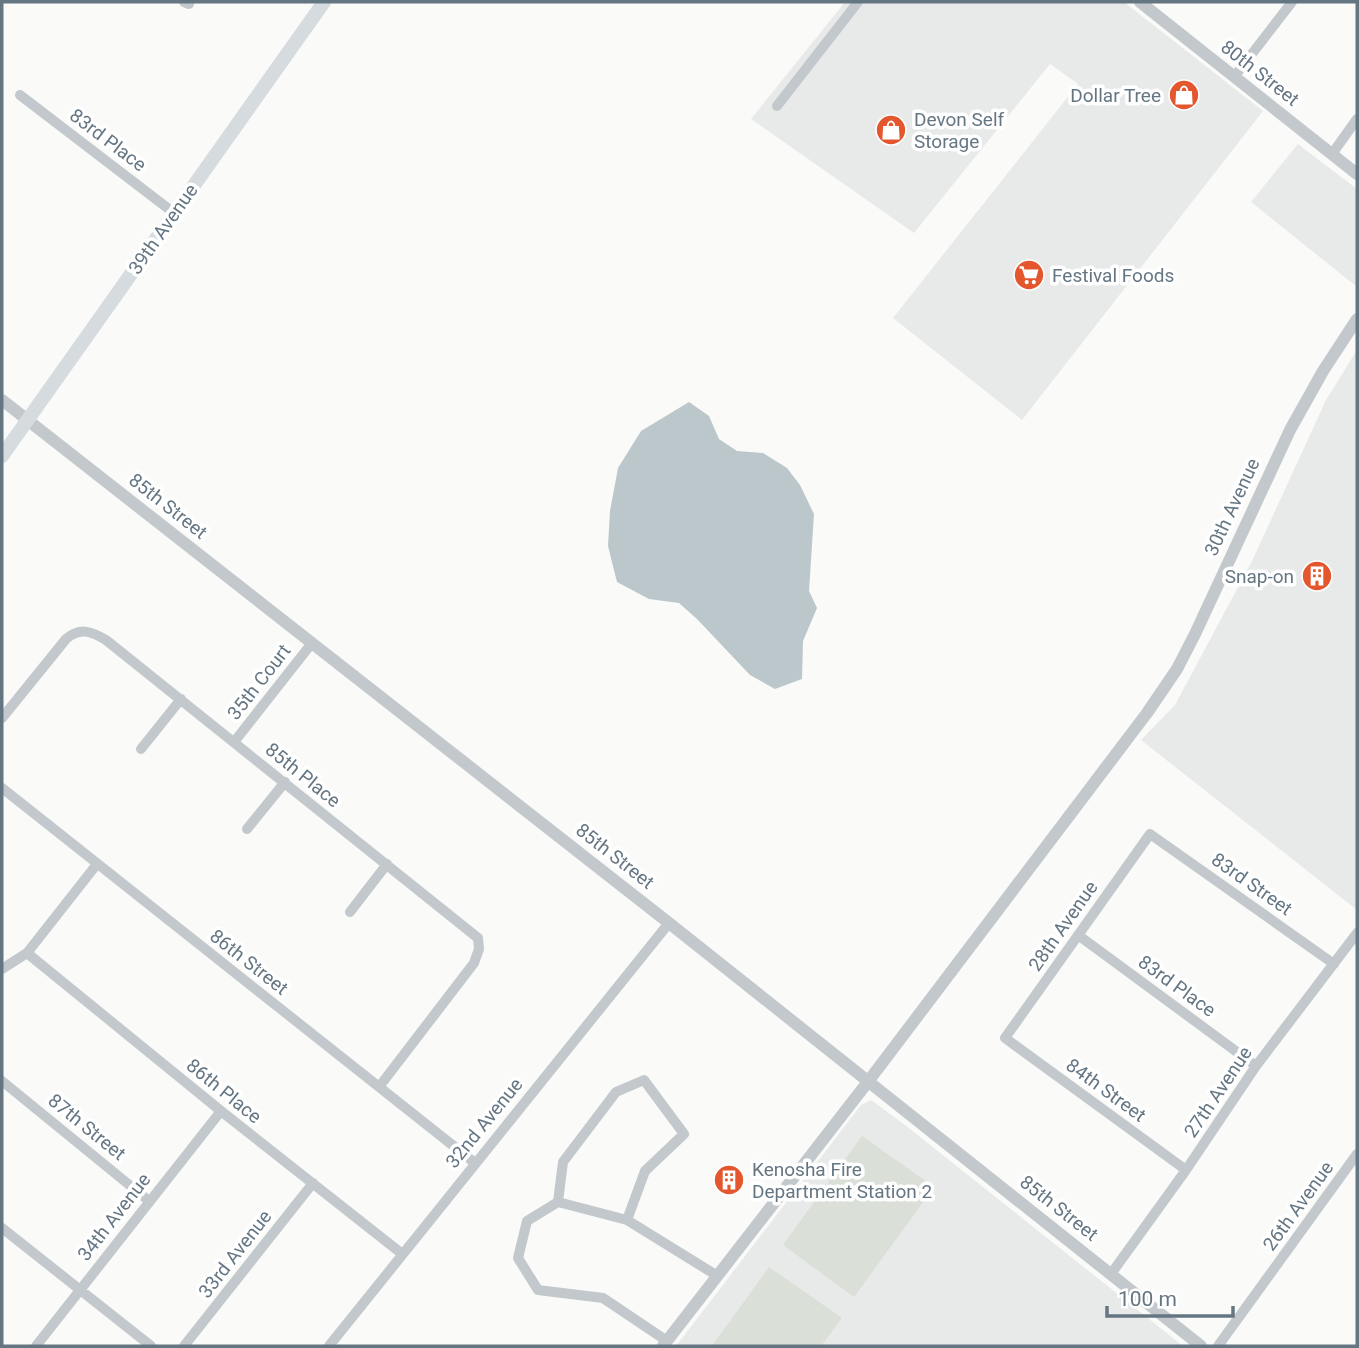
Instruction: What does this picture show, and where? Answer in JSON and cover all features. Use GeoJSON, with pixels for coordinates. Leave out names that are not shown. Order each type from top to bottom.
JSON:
{"type":"FeatureCollection","features":[{"type":"Feature","properties":{"kind":"main road","name":"39th Avenue"},"geometry":{"type":"LineString","coordinates":[[2,456],[324,2]]}},
{"type":"Feature","properties":{"kind":"street"},"geometry":{"type":"LineString","coordinates":[[777,106],[858,2]]}},
{"type":"Feature","properties":{"kind":"street","name":"80th Street"},"geometry":{"type":"LineString","coordinates":[[1141,2],[1357,174]]}},
{"type":"Feature","properties":{"kind":"street"},"geometry":{"type":"LineString","coordinates":[[1234,77],[1292,2]]}},
{"type":"Feature","properties":{"kind":"street","name":"83rd Place"},"geometry":{"type":"LineString","coordinates":[[20,95],[174,213]]}},
{"type":"Feature","properties":{"kind":"street"},"geometry":{"type":"LineString","coordinates":[[1332,154],[1357,120]]}},
{"type":"Feature","properties":{"kind":"street","name":"30th Avenue"},"geometry":{"type":"LineString","coordinates":[[665,1344],[867,1083],[1147,713],[1177,669],[1290,430],[1323,371],[1357,319]]}},
{"type":"Feature","properties":{"kind":"street","name":"85th Street"},"geometry":{"type":"LineString","coordinates":[[2,400],[669,923],[1201,1346]]}},
{"type":"Feature","properties":{"kind":"street","name":"85th Place"},"geometry":{"type":"LineString","coordinates":[[2,718],[65,639],[73,632],[82,630],[94,633],[181,699],[478,938],[479,949],[474,963],[379,1087]]}},
{"type":"Feature","properties":{"kind":"street","name":"35th Court"},"geometry":{"type":"LineString","coordinates":[[234,742],[312,643]]}},
{"type":"Feature","properties":{"kind":"street"},"geometry":{"type":"LineString","coordinates":[[141,749],[181,699]]}},
{"type":"Feature","properties":{"kind":"street"},"geometry":{"type":"LineString","coordinates":[[247,829],[285,782]]}},
{"type":"Feature","properties":{"kind":"street","name":"86th Street"},"geometry":{"type":"LineString","coordinates":[[2,788],[475,1163]]}},
{"type":"Feature","properties":{"kind":"street","name":"28th Avenue"},"geometry":{"type":"LineString","coordinates":[[1005,1038],[1150,834]]}},
{"type":"Feature","properties":{"kind":"street","name":"83rd Street"},"geometry":{"type":"LineString","coordinates":[[1150,834],[1334,964]]}},
{"type":"Feature","properties":{"kind":"street"},"geometry":{"type":"LineString","coordinates":[[2,969],[27,953],[97,864]]}},
{"type":"Feature","properties":{"kind":"street"},"geometry":{"type":"LineString","coordinates":[[350,912],[387,864]]}},
{"type":"Feature","properties":{"kind":"street","name":"32nd Avenue"},"geometry":{"type":"LineString","coordinates":[[329,1346],[401,1253],[669,923]]}},
{"type":"Feature","properties":{"kind":"street","name":"27th Avenue"},"geometry":{"type":"LineString","coordinates":[[1111,1273],[1186,1170],[1256,1066],[1357,933]]}},
{"type":"Feature","properties":{"kind":"street","name":"83rd Place"},"geometry":{"type":"LineString","coordinates":[[1078,935],[1256,1066]]}},
{"type":"Feature","properties":{"kind":"street","name":"86th Place"},"geometry":{"type":"LineString","coordinates":[[27,953],[401,1253]]}},
{"type":"Feature","properties":{"kind":"street","name":"84th Street"},"geometry":{"type":"LineString","coordinates":[[1005,1038],[1186,1170]]}},
{"type":"Feature","properties":{"kind":"street","name":"87th Street"},"geometry":{"type":"LineString","coordinates":[[2,1080],[149,1200]]}},
{"type":"Feature","properties":{"kind":"street"},"geometry":{"type":"LineString","coordinates":[[558,1202],[563,1162],[616,1092],[645,1080],[684,1134],[645,1171],[627,1220]]}},
{"type":"Feature","properties":{"kind":"street","name":"34th Avenue"},"geometry":{"type":"LineString","coordinates":[[36,1346],[221,1111]]}},
{"type":"Feature","properties":{"kind":"street","name":"26th Avenue"},"geometry":{"type":"LineString","coordinates":[[1218,1346],[1357,1154]]}},
{"type":"Feature","properties":{"kind":"street","name":"33rd Avenue"},"geometry":{"type":"LineString","coordinates":[[184,1346],[313,1183]]}},
{"type":"Feature","properties":{"kind":"street"},"geometry":{"type":"LineString","coordinates":[[665,1344],[603,1298],[538,1290],[518,1258],[527,1221],[558,1202],[627,1220],[716,1275]]}},
{"type":"Feature","properties":{"kind":"street"},"geometry":{"type":"LineString","coordinates":[[2,1228],[150,1346]]}},
{"type":"Feature","properties":{"kind":"shaded area"},"geometry":{"type":"Polygon","coordinates":[[[845,2],[1124,2],[1263,111],[1022,420],[893,318],[1078,84],[1050,64],[914,233],[751,119],[845,2]]]}},
{"type":"Feature","properties":{"kind":"shaded area"},"geometry":{"type":"Polygon","coordinates":[[[1298,144],[1357,189],[1357,287],[1251,202],[1298,144]]]}},
{"type":"Feature","properties":{"kind":"shaded area"},"geometry":{"type":"Polygon","coordinates":[[[1357,350],[1357,910],[1141,740],[1175,705],[1253,559],[1326,400],[1357,350]]]}},
{"type":"Feature","properties":{"kind":"shaded area"},"geometry":{"type":"Polygon","coordinates":[[[689,402],[709,416],[719,439],[737,451],[763,453],[787,468],[800,485],[814,514],[809,591],[817,608],[803,641],[802,679],[775,689],[750,675],[679,603],[649,599],[617,582],[608,546],[610,511],[618,468],[641,431],[689,402]]]}},
{"type":"Feature","properties":{"kind":"shaded area"},"geometry":{"type":"Polygon","coordinates":[[[871,1100],[1183,1346],[676,1346],[861,1105],[871,1100]]]}},
{"type":"Feature","properties":{"kind":"shaded area"},"geometry":{"type":"Polygon","coordinates":[[[862,1136],[934,1187],[854,1297],[783,1245],[862,1136]]]}},
{"type":"Feature","properties":{"kind":"shaded area"},"geometry":{"type":"Polygon","coordinates":[[[769,1267],[842,1318],[821,1346],[712,1346],[769,1267]]]}},
{"type":"Feature","properties":{"kind":"place","name":"Dollar Tree"},"geometry":{"type":"Point","coordinates":[1184,95]}},
{"type":"Feature","properties":{"kind":"place","name":"Devon Self Storage"},"geometry":{"type":"Point","coordinates":[891,130]}},
{"type":"Feature","properties":{"kind":"place","name":"Festival Foods"},"geometry":{"type":"Point","coordinates":[1029,275]}},
{"type":"Feature","properties":{"kind":"place","name":"Snap-on"},"geometry":{"type":"Point","coordinates":[1317,576]}},
{"type":"Feature","properties":{"kind":"place","name":"Kenosha Fire Department Station 2"},"geometry":{"type":"Point","coordinates":[729,1180]}}]}
